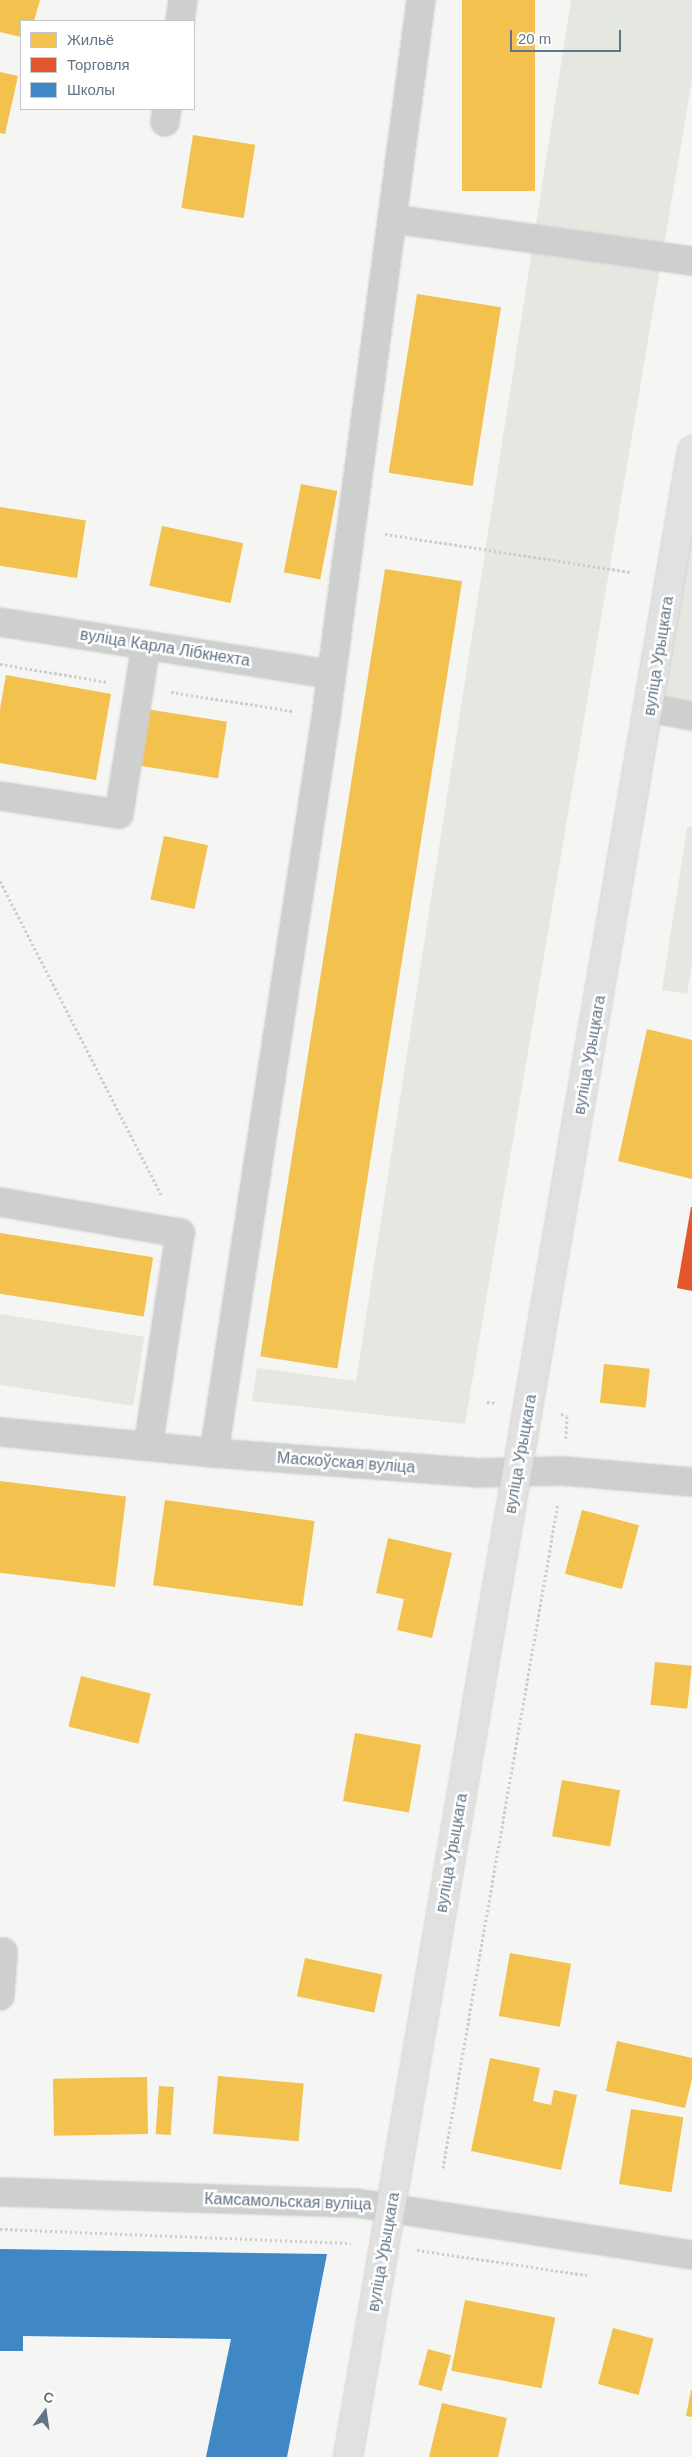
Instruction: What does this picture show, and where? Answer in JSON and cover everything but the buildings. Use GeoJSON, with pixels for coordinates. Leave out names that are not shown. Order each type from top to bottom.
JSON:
{"type":"FeatureCollection","features":[{"type":"Feature","properties":{"kind":"main road","name":"вуліца Урыцкага"},"geometry":{"type":"LineString","coordinates":[[348,2457],[650,708],[692,450]]}},
{"type":"Feature","properties":{"kind":"street"},"geometry":{"type":"LineString","coordinates":[[180,20],[183,0]]}},
{"type":"Feature","properties":{"kind":"street"},"geometry":{"type":"LineString","coordinates":[[214,1453],[326,717],[330,674],[352,528],[421,0]]}},
{"type":"Feature","properties":{"kind":"street"},"geometry":{"type":"LineString","coordinates":[[393,219],[692,261]]}},
{"type":"Feature","properties":{"kind":"street","name":"вуліца Карла Лібкнехта"},"geometry":{"type":"LineString","coordinates":[[0,622],[330,674]]}},
{"type":"Feature","properties":{"kind":"street"},"geometry":{"type":"LineString","coordinates":[[0,796],[119,814],[146,646]]}},
{"type":"Feature","properties":{"kind":"street"},"geometry":{"type":"LineString","coordinates":[[650,708],[692,716]]}},
{"type":"Feature","properties":{"kind":"street"},"geometry":{"type":"LineString","coordinates":[[0,1202],[180,1233],[148,1446]]}},
{"type":"Feature","properties":{"kind":"street","name":"Маскоўская вуліца"},"geometry":{"type":"LineString","coordinates":[[0,1432],[214,1453],[477,1473],[563,1471],[692,1482]]}},
{"type":"Feature","properties":{"kind":"street"},"geometry":{"type":"LineString","coordinates":[[0,1952],[3,1952],[0,1996]]}},
{"type":"Feature","properties":{"kind":"street","name":"Камсамольская вуліца"},"geometry":{"type":"LineString","coordinates":[[0,2192],[392,2207],[692,2254]]}},
{"type":"Feature","properties":{"kind":"path"},"geometry":{"type":"LineString","coordinates":[[352,528],[630,572]]}},
{"type":"Feature","properties":{"kind":"path"},"geometry":{"type":"LineString","coordinates":[[0,881],[180,1233]]}},
{"type":"Feature","properties":{"kind":"path"},"geometry":{"type":"LineString","coordinates":[[443,2168],[563,1471],[567,1416],[487,1402]]}},
{"type":"Feature","properties":{"kind":"path"},"geometry":{"type":"LineString","coordinates":[[0,2229],[352,2243]]}},
{"type":"Feature","properties":{"kind":"path"},"geometry":{"type":"LineString","coordinates":[[427,2252],[594,2276]]}},
{"type":"Feature","properties":{"kind":"shaded area"},"geometry":{"type":"Polygon","coordinates":[[[571,0],[692,0],[692,80],[465,1424],[252,1401],[257,1368],[356,1381],[571,0]]]}},
{"type":"Feature","properties":{"kind":"shaded area"},"geometry":{"type":"Polygon","coordinates":[[[692,450],[692,698],[688,715],[650,708],[692,450]]]}},
{"type":"Feature","properties":{"kind":"shaded area"},"geometry":{"type":"Polygon","coordinates":[[[692,825],[692,964],[687,994],[662,990],[687,828],[692,825]]]}},
{"type":"Feature","properties":{"kind":"shaded area"},"geometry":{"type":"Polygon","coordinates":[[[0,1314],[144,1337],[133,1406],[0,1385],[0,1314]]]}}]}
